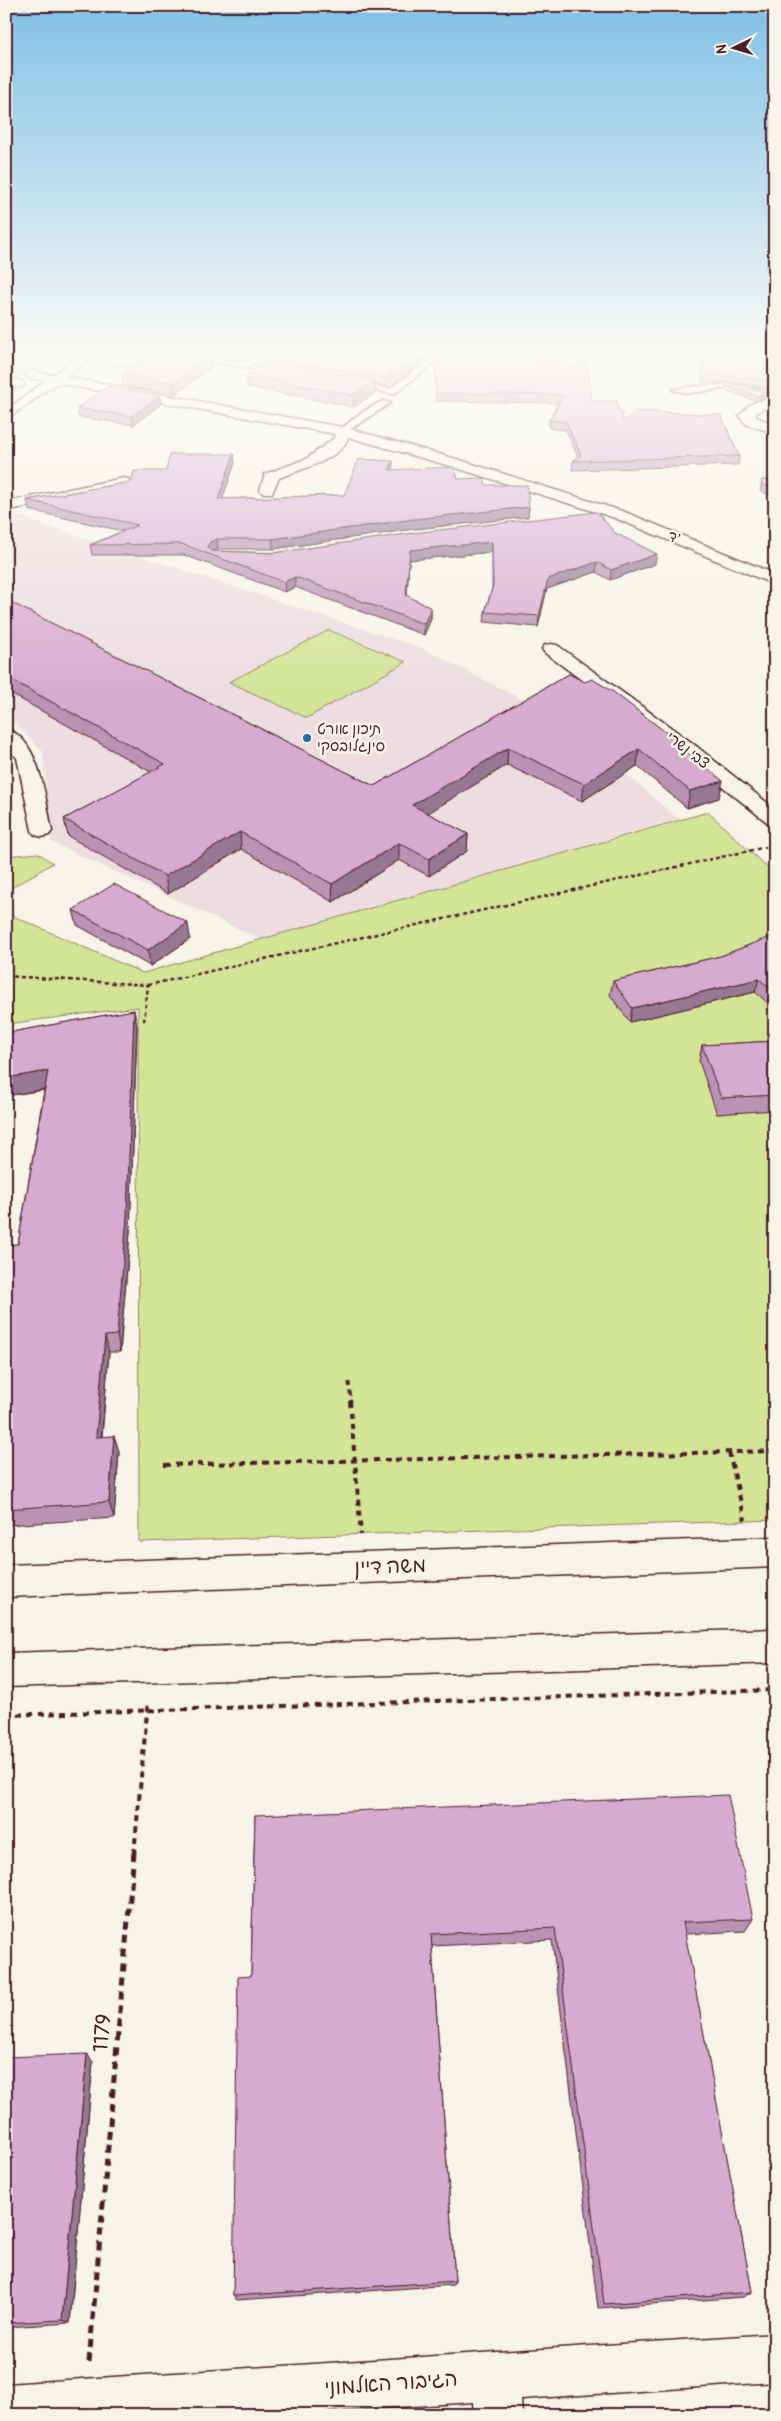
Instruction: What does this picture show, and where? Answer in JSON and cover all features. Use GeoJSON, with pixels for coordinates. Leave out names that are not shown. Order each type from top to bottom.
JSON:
{"type":"FeatureCollection","features":[{"type":"Feature","properties":{"kind":"street"},"geometry":{"type":"LineString","coordinates":[[267,490],[270,477],[280,470],[302,466]]}},
{"type":"Feature","properties":{"kind":"street","name":"ד'"},"geometry":{"type":"LineString","coordinates":[[464,466],[620,515],[775,580]]}},
{"type":"Feature","properties":{"kind":"street"},"geometry":{"type":"LineString","coordinates":[[6,507],[123,482]]}},
{"type":"Feature","properties":{"kind":"street"},"geometry":{"type":"LineString","coordinates":[[580,518],[620,515]]}},
{"type":"Feature","properties":{"kind":"street","name":"צבי נשרי"},"geometry":{"type":"LineString","coordinates":[[551,649],[684,746],[775,820]]}},
{"type":"Feature","properties":{"kind":"street"},"geometry":{"type":"LineString","coordinates":[[6,735],[26,757],[42,831]]}},
{"type":"Feature","properties":{"kind":"street","name":"משה דיין"},"geometry":{"type":"LineString","coordinates":[[6,1580],[775,1552]]}},
{"type":"Feature","properties":{"kind":"street"},"geometry":{"type":"LineString","coordinates":[[6,1670],[775,1646]]}},
{"type":"Feature","properties":{"kind":"street","name":"הגיבור האלמוני"},"geometry":{"type":"LineString","coordinates":[[6,2408],[85,2402],[497,2396],[775,2358]]}},
{"type":"Feature","properties":{"kind":"path"},"geometry":{"type":"LineString","coordinates":[[6,976],[148,986],[775,845]]}},
{"type":"Feature","properties":{"kind":"path"},"geometry":{"type":"LineString","coordinates":[[144,1021],[148,986]]}},
{"type":"Feature","properties":{"kind":"path"},"geometry":{"type":"LineString","coordinates":[[349,1382],[362,1539]]}},
{"type":"Feature","properties":{"kind":"path"},"geometry":{"type":"LineString","coordinates":[[164,1464],[775,1451]]}},
{"type":"Feature","properties":{"kind":"path"},"geometry":{"type":"LineString","coordinates":[[729,1452],[746,1525]]}},
{"type":"Feature","properties":{"kind":"path","name":"1179"},"geometry":{"type":"LineString","coordinates":[[85,2402],[150,1666]]}},
{"type":"Feature","properties":{"kind":"path"},"geometry":{"type":"LineString","coordinates":[[6,1715],[775,1690]]}},
{"type":"Feature","properties":{"kind":"shaded area","name":"תיכון אורט סינגלובסקי"},"geometry":{"type":"Polygon","coordinates":[[[6,512],[424,649],[569,724],[678,819],[264,941],[51,842],[43,752],[6,714],[6,512]]]}},
{"type":"Feature","properties":{"kind":"green space"},"geometry":{"type":"Polygon","coordinates":[[[329,630],[406,662],[307,718],[229,682],[329,630]]]}},
{"type":"Feature","properties":{"kind":"green space"},"geometry":{"type":"Polygon","coordinates":[[[708,812],[775,875],[775,1520],[139,1542],[138,1007],[6,1024],[6,913],[143,973],[708,812]]]}},
{"type":"Feature","properties":{"kind":"green space"},"geometry":{"type":"Polygon","coordinates":[[[38,853],[53,863],[6,891],[6,856],[38,853]]]}},
{"type":"Feature","properties":{"kind":"building"},"geometry":{"type":"Polygon","coordinates":[[[167,466],[230,466],[218,499],[344,495],[356,466],[391,466],[389,470],[454,467],[458,479],[484,478],[486,485],[527,485],[529,507],[414,519],[272,539],[217,539],[210,542],[207,547],[211,551],[273,553],[414,533],[597,512],[615,533],[657,554],[611,570],[597,562],[548,579],[539,616],[485,612],[493,586],[492,542],[410,550],[406,595],[431,608],[424,624],[295,577],[284,582],[182,544],[90,545],[138,525],[27,500],[131,482],[134,471],[166,471],[167,466]]]}},
{"type":"Feature","properties":{"kind":"building"},"geometry":{"type":"Polygon","coordinates":[[[762,480],[775,481],[775,489],[761,484],[762,480]]]}},
{"type":"Feature","properties":{"kind":"building"},"geometry":{"type":"Polygon","coordinates":[[[6,600],[374,786],[569,674],[585,682],[592,679],[612,691],[676,740],[673,741],[723,781],[690,791],[639,749],[584,784],[508,748],[412,805],[468,834],[429,859],[399,843],[332,884],[240,832],[165,876],[64,819],[165,764],[6,677],[6,600]]]}},
{"type":"Feature","properties":{"kind":"building"},"geometry":{"type":"Polygon","coordinates":[[[114,884],[188,923],[148,950],[73,910],[114,884]]]}},
{"type":"Feature","properties":{"kind":"building"},"geometry":{"type":"Polygon","coordinates":[[[775,935],[775,992],[759,979],[632,1008],[613,981],[721,956],[775,935]]]}},
{"type":"Feature","properties":{"kind":"building"},"geometry":{"type":"Polygon","coordinates":[[[134,1010],[127,1216],[117,1335],[105,1336],[96,1437],[114,1436],[109,1502],[6,1509],[6,1245],[18,1244],[48,1071],[6,1078],[6,1033],[134,1010]]]}},
{"type":"Feature","properties":{"kind":"building"},"geometry":{"type":"Polygon","coordinates":[[[775,1041],[775,1095],[721,1098],[702,1045],[775,1041]]]}},
{"type":"Feature","properties":{"kind":"building"},"geometry":{"type":"Polygon","coordinates":[[[728,1795],[753,1919],[683,1922],[752,2292],[604,2304],[555,1928],[431,1934],[455,2281],[233,2296],[238,1977],[251,1976],[255,1815],[728,1795]]]}},
{"type":"Feature","properties":{"kind":"building"},"geometry":{"type":"Polygon","coordinates":[[[87,2054],[62,2320],[6,2323],[6,2057],[87,2054]]]}},
{"type":"Feature","properties":{"kind":"place","name":"תיכון אורט סינגלובסקי"},"geometry":{"type":"Point","coordinates":[307,738]}}]}
